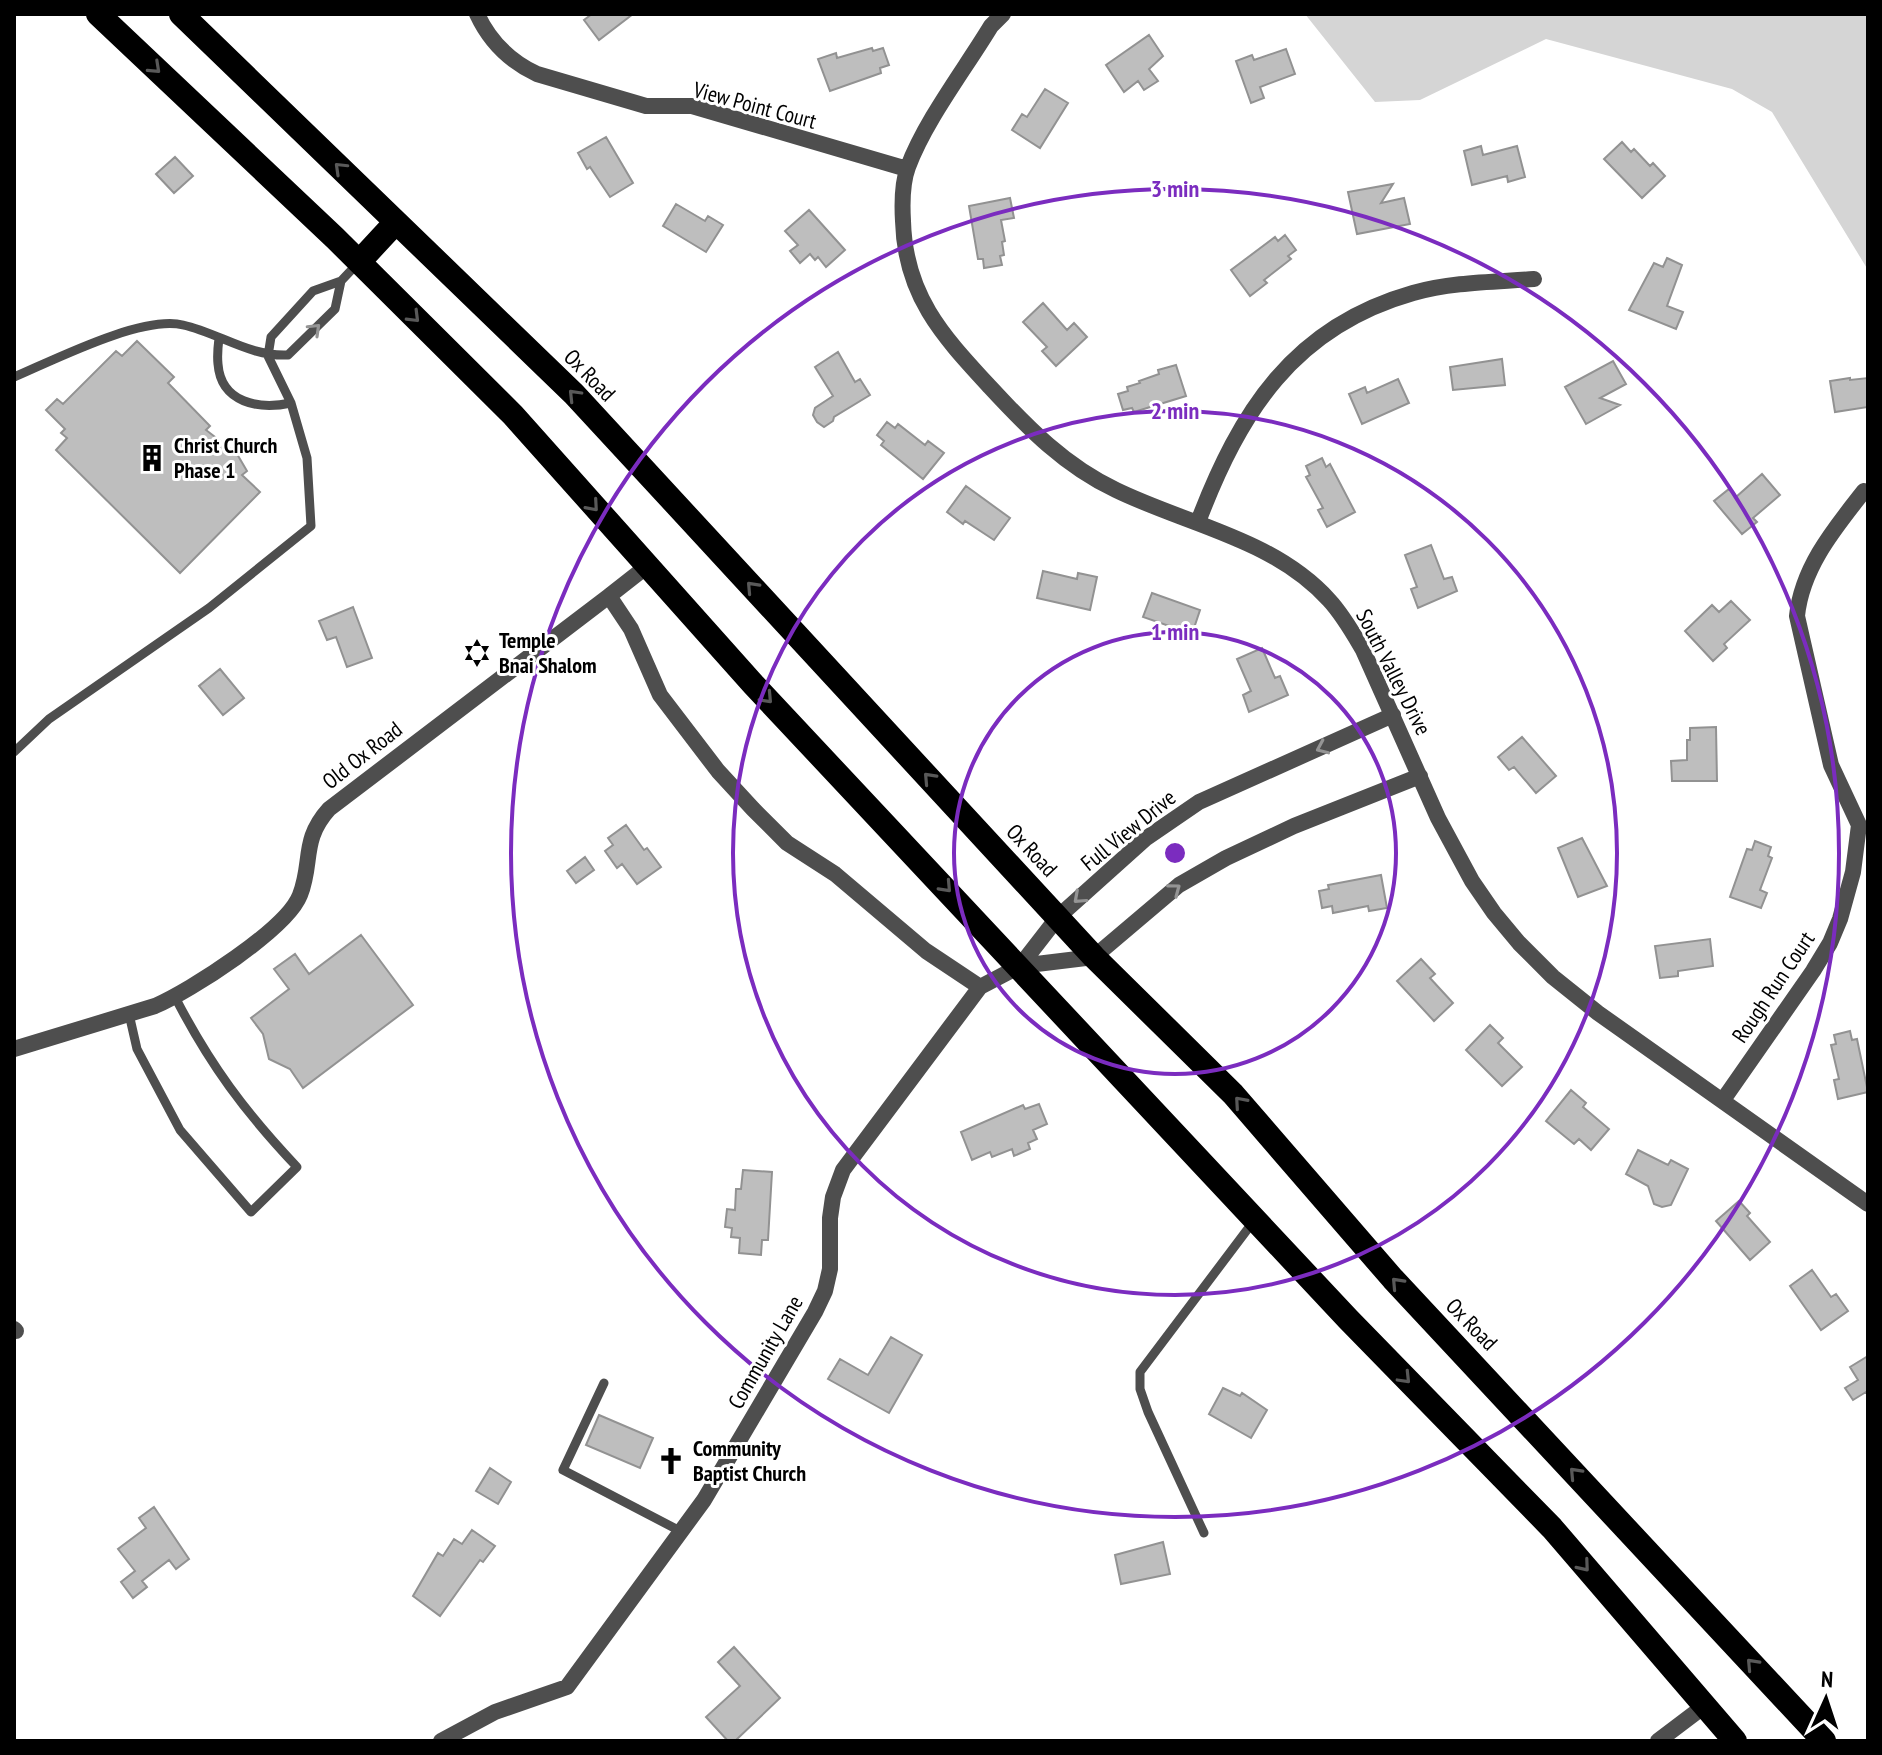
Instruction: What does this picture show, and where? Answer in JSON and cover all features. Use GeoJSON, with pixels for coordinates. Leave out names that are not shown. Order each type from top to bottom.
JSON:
{"type":"FeatureCollection","features":[{"type":"Feature","properties":{"kind":"highway"},"geometry":{"type":"LineString","coordinates":[[98,14],[359,262],[513,415],[646,567],[1348,1319],[1552,1528],[1735,1741]]}},
{"type":"Feature","properties":{"kind":"highway","name":"Ox Road"},"geometry":{"type":"LineString","coordinates":[[181,14],[574,394],[1094,957],[1233,1094],[1393,1279],[1824,1741]]}},
{"type":"Feature","properties":{"kind":"highway"},"geometry":{"type":"LineString","coordinates":[[359,262],[396,222]]}},
{"type":"Feature","properties":{"kind":"street","name":"View Point Court"},"geometry":{"type":"LineString","coordinates":[[477,14],[483,28],[501,50],[521,67],[537,74],[646,106],[692,106],[907,169]]}},
{"type":"Feature","properties":{"kind":"street","name":"South Valley Drive"},"geometry":{"type":"LineString","coordinates":[[1003,14],[991,26],[927,129],[907,169],[902,206],[907,259],[923,305],[947,340],[1029,429],[1065,460],[1117,491],[1198,522],[1281,560],[1308,580],[1330,601],[1363,650],[1438,818],[1472,881],[1519,943],[1553,977],[1598,1013],[1868,1204]]}},
{"type":"Feature","properties":{"kind":"street"},"geometry":{"type":"LineString","coordinates":[[1198,522],[1212,483],[1249,412],[1283,371],[1323,336],[1369,310],[1415,292],[1453,285],[1534,279]]}},
{"type":"Feature","properties":{"kind":"street","name":"Rough Run Court"},"geometry":{"type":"LineString","coordinates":[[1723,1100],[1830,943],[1849,891],[1863,837],[1831,765],[1797,616],[1799,600],[1820,550],[1864,491]]}},
{"type":"Feature","properties":{"kind":"street","name":"Old Ox Road"},"geometry":{"type":"LineString","coordinates":[[14,1049],[175,997],[202,981],[281,922],[292,910],[303,887],[312,833],[329,809],[646,567]]}},
{"type":"Feature","properties":{"kind":"street"},"geometry":{"type":"LineString","coordinates":[[609,596],[631,629],[660,695],[708,759],[753,809],[787,843],[835,874],[926,951],[980,987]]}},
{"type":"Feature","properties":{"kind":"street","name":"Full View Drive"},"geometry":{"type":"LineString","coordinates":[[1020,966],[1058,917],[1145,839],[1199,802],[1393,715]]}},
{"type":"Feature","properties":{"kind":"street"},"geometry":{"type":"LineString","coordinates":[[1020,966],[1094,957],[1179,885],[1226,858],[1294,826],[1420,776]]}},
{"type":"Feature","properties":{"kind":"street","name":"Community Lane"},"geometry":{"type":"LineString","coordinates":[[441,1741],[495,1712],[567,1687],[712,1487],[815,1312],[825,1291],[831,1255],[833,1197],[843,1170],[980,987],[1020,966]]}},
{"type":"Feature","properties":{"kind":"street"},"geometry":{"type":"LineString","coordinates":[[1658,1741],[1703,1707]]}},
{"type":"Feature","properties":{"kind":"lane"},"geometry":{"type":"LineString","coordinates":[[14,752],[49,719],[209,608],[311,526],[307,458],[291,403],[268,356],[271,337],[313,291],[341,281],[359,262]]}},
{"type":"Feature","properties":{"kind":"lane"},"geometry":{"type":"LineString","coordinates":[[14,377],[148,325],[181,324],[268,356],[288,355],[335,309],[341,281]]}},
{"type":"Feature","properties":{"kind":"lane"},"geometry":{"type":"LineString","coordinates":[[219,338],[218,366],[225,386],[243,402],[270,408],[291,403]]}},
{"type":"Feature","properties":{"kind":"lane"},"geometry":{"type":"LineString","coordinates":[[129,1014],[137,1049],[180,1130],[251,1212],[297,1167],[253,1121],[201,1048],[175,997]]}},
{"type":"Feature","properties":{"kind":"lane"},"geometry":{"type":"LineString","coordinates":[[1204,1533],[1148,1412],[1140,1389],[1140,1372],[1255,1219]]}},
{"type":"Feature","properties":{"kind":"lane"},"geometry":{"type":"LineString","coordinates":[[604,1383],[563,1470],[682,1532]]}},
{"type":"Feature","properties":{"kind":"shaded area"},"geometry":{"type":"Polygon","coordinates":[[[1305,14],[1868,14],[1868,270],[1772,112],[1732,89],[1546,39],[1420,100],[1375,102],[1305,14]]]}},
{"type":"Feature","properties":{"kind":"building"},"geometry":{"type":"Polygon","coordinates":[[[592,14],[633,14],[599,40],[584,20],[592,14]]]}},
{"type":"Feature","properties":{"kind":"building"},"geometry":{"type":"Polygon","coordinates":[[[1149,35],[1163,56],[1149,69],[1158,81],[1144,90],[1138,81],[1124,92],[1106,65],[1149,35]]]}},
{"type":"Feature","properties":{"kind":"building"},"geometry":{"type":"Polygon","coordinates":[[[872,48],[873,51],[883,48],[889,65],[880,68],[881,73],[830,91],[818,59],[836,53],[837,58],[872,48]]]}},
{"type":"Feature","properties":{"kind":"building"},"geometry":{"type":"Polygon","coordinates":[[[1286,49],[1295,74],[1260,87],[1264,98],[1251,103],[1236,61],[1252,55],[1254,60],[1286,49]]]}},
{"type":"Feature","properties":{"kind":"building"},"geometry":{"type":"Polygon","coordinates":[[[1045,89],[1068,103],[1040,148],[1012,130],[1022,114],[1027,117],[1045,89]]]}},
{"type":"Feature","properties":{"kind":"building"},"geometry":{"type":"Polygon","coordinates":[[[606,137],[633,183],[610,197],[578,153],[606,137]]]}},
{"type":"Feature","properties":{"kind":"building"},"geometry":{"type":"Polygon","coordinates":[[[1622,142],[1631,152],[1634,149],[1650,166],[1653,163],[1665,176],[1642,198],[1604,159],[1622,142]]]}},
{"type":"Feature","properties":{"kind":"building"},"geometry":{"type":"Polygon","coordinates":[[[1481,146],[1483,155],[1517,146],[1525,177],[1508,182],[1507,176],[1472,185],[1464,151],[1481,146]]]}},
{"type":"Feature","properties":{"kind":"building"},"geometry":{"type":"Polygon","coordinates":[[[175,157],[193,176],[174,193],[156,174],[175,157]]]}},
{"type":"Feature","properties":{"kind":"building"},"geometry":{"type":"Polygon","coordinates":[[[1393,184],[1381,203],[1404,198],[1410,224],[1357,234],[1348,192],[1393,184]]]}},
{"type":"Feature","properties":{"kind":"building"},"geometry":{"type":"Polygon","coordinates":[[[1010,198],[1014,218],[1001,220],[1005,241],[1002,242],[1004,255],[1000,256],[1002,265],[984,268],[983,259],[978,259],[969,206],[1010,198]]]}},
{"type":"Feature","properties":{"kind":"building"},"geometry":{"type":"Polygon","coordinates":[[[676,204],[705,221],[708,216],[723,225],[706,252],[663,226],[676,204]]]}},
{"type":"Feature","properties":{"kind":"building"},"geometry":{"type":"Polygon","coordinates":[[[809,210],[845,250],[826,267],[818,257],[815,260],[810,254],[800,263],[790,251],[798,245],[785,231],[809,210]]]}},
{"type":"Feature","properties":{"kind":"building"},"geometry":{"type":"Polygon","coordinates":[[[1285,235],[1296,250],[1288,256],[1291,259],[1264,280],[1267,283],[1250,296],[1231,270],[1275,237],[1278,241],[1285,235]]]}},
{"type":"Feature","properties":{"kind":"building"},"geometry":{"type":"Polygon","coordinates":[[[1667,258],[1682,265],[1667,306],[1683,312],[1676,329],[1629,310],[1654,263],[1663,267],[1667,258]]]}},
{"type":"Feature","properties":{"kind":"building"},"geometry":{"type":"Polygon","coordinates":[[[1043,303],[1067,330],[1074,323],[1087,337],[1056,366],[1042,351],[1047,347],[1023,322],[1043,303]]]}},
{"type":"Feature","properties":{"kind":"building","name":"Christ Church Phase 1"},"geometry":{"type":"Polygon","coordinates":[[[137,341],[174,377],[168,383],[210,426],[206,430],[237,454],[247,471],[242,475],[260,492],[180,573],[56,450],[67,438],[61,433],[65,429],[46,410],[57,399],[63,404],[116,351],[122,356],[137,341]]]}},
{"type":"Feature","properties":{"kind":"building"},"geometry":{"type":"Polygon","coordinates":[[[838,352],[855,382],[860,379],[870,395],[834,417],[824,427],[813,415],[815,408],[833,396],[815,367],[838,352]]]}},
{"type":"Feature","properties":{"kind":"building"},"geometry":{"type":"Polygon","coordinates":[[[1502,359],[1505,385],[1453,390],[1450,367],[1502,359]]]}},
{"type":"Feature","properties":{"kind":"building"},"geometry":{"type":"Polygon","coordinates":[[[1613,361],[1626,384],[1600,398],[1620,405],[1586,424],[1565,387],[1613,361]]]}},
{"type":"Feature","properties":{"kind":"building"},"geometry":{"type":"Polygon","coordinates":[[[1176,365],[1186,396],[1134,412],[1132,408],[1123,410],[1118,394],[1128,391],[1127,387],[1139,381],[1159,374],[1158,370],[1176,365]]]}},
{"type":"Feature","properties":{"kind":"building"},"geometry":{"type":"Polygon","coordinates":[[[1868,378],[1868,407],[1835,412],[1830,381],[1868,378]]]}},
{"type":"Feature","properties":{"kind":"building"},"geometry":{"type":"Polygon","coordinates":[[[1398,379],[1409,403],[1362,424],[1349,394],[1365,387],[1367,393],[1398,379]]]}},
{"type":"Feature","properties":{"kind":"building"},"geometry":{"type":"Polygon","coordinates":[[[887,422],[895,428],[898,424],[925,445],[928,441],[944,453],[923,479],[881,445],[884,441],[877,435],[887,422]]]}},
{"type":"Feature","properties":{"kind":"building"},"geometry":{"type":"Polygon","coordinates":[[[1322,458],[1326,467],[1330,464],[1355,512],[1327,527],[1318,510],[1323,508],[1306,477],[1310,475],[1306,466],[1322,458]]]}},
{"type":"Feature","properties":{"kind":"building"},"geometry":{"type":"Polygon","coordinates":[[[1762,474],[1780,495],[1753,518],[1757,522],[1742,534],[1714,501],[1729,489],[1736,497],[1762,474]]]}},
{"type":"Feature","properties":{"kind":"building"},"geometry":{"type":"Polygon","coordinates":[[[966,486],[1010,518],[994,540],[947,512],[966,486]]]}},
{"type":"Feature","properties":{"kind":"building"},"geometry":{"type":"Polygon","coordinates":[[[1431,545],[1444,579],[1452,577],[1457,591],[1418,608],[1411,589],[1417,587],[1405,555],[1431,545]]]}},
{"type":"Feature","properties":{"kind":"building"},"geometry":{"type":"Polygon","coordinates":[[[1043,571],[1077,579],[1078,573],[1097,577],[1090,610],[1037,598],[1043,571]]]}},
{"type":"Feature","properties":{"kind":"building"},"geometry":{"type":"Polygon","coordinates":[[[1152,593],[1200,610],[1192,634],[1143,617],[1152,593]]]}},
{"type":"Feature","properties":{"kind":"building"},"geometry":{"type":"Polygon","coordinates":[[[1731,601],[1750,620],[1724,644],[1727,648],[1713,661],[1685,631],[1712,605],[1719,612],[1731,601]]]}},
{"type":"Feature","properties":{"kind":"building"},"geometry":{"type":"Polygon","coordinates":[[[353,607],[372,658],[347,667],[336,637],[327,640],[319,621],[353,607]]]}},
{"type":"Feature","properties":{"kind":"building"},"geometry":{"type":"Polygon","coordinates":[[[1262,648],[1275,678],[1280,676],[1288,695],[1249,712],[1243,695],[1251,691],[1237,659],[1262,648]]]}},
{"type":"Feature","properties":{"kind":"building"},"geometry":{"type":"Polygon","coordinates":[[[220,669],[244,698],[223,715],[199,686],[220,669]]]}},
{"type":"Feature","properties":{"kind":"building"},"geometry":{"type":"Polygon","coordinates":[[[1716,727],[1717,781],[1672,781],[1671,761],[1687,760],[1690,728],[1716,727]]]}},
{"type":"Feature","properties":{"kind":"building"},"geometry":{"type":"Polygon","coordinates":[[[1522,737],[1556,776],[1536,793],[1514,767],[1509,770],[1498,757],[1522,737]]]}},
{"type":"Feature","properties":{"kind":"building"},"geometry":{"type":"Polygon","coordinates":[[[626,825],[661,867],[637,884],[622,864],[617,868],[605,851],[613,845],[608,838],[626,825]]]}},
{"type":"Feature","properties":{"kind":"building"},"geometry":{"type":"Polygon","coordinates":[[[1582,838],[1607,886],[1578,897],[1558,848],[1582,838]]]}},
{"type":"Feature","properties":{"kind":"building"},"geometry":{"type":"Polygon","coordinates":[[[1755,841],[1771,847],[1768,856],[1772,858],[1760,890],[1767,893],[1761,908],[1730,897],[1747,849],[1752,850],[1755,841]]]}},
{"type":"Feature","properties":{"kind":"building"},"geometry":{"type":"Polygon","coordinates":[[[585,857],[594,870],[576,883],[567,871],[585,857]]]}},
{"type":"Feature","properties":{"kind":"building"},"geometry":{"type":"Polygon","coordinates":[[[1381,875],[1387,908],[1369,911],[1368,906],[1333,913],[1332,906],[1322,908],[1319,891],[1329,889],[1328,885],[1381,875]]]}},
{"type":"Feature","properties":{"kind":"building"},"geometry":{"type":"Polygon","coordinates":[[[361,935],[413,1005],[303,1088],[290,1069],[269,1059],[263,1034],[251,1018],[289,989],[274,969],[295,954],[309,974],[361,935]]]}},
{"type":"Feature","properties":{"kind":"building"},"geometry":{"type":"Polygon","coordinates":[[[1710,939],[1713,966],[1678,971],[1678,976],[1660,978],[1655,946],[1710,939]]]}},
{"type":"Feature","properties":{"kind":"building"},"geometry":{"type":"Polygon","coordinates":[[[1421,959],[1435,974],[1430,978],[1453,1003],[1434,1021],[1397,981],[1421,959]]]}},
{"type":"Feature","properties":{"kind":"building"},"geometry":{"type":"Polygon","coordinates":[[[1490,1025],[1503,1038],[1498,1043],[1522,1067],[1502,1086],[1466,1050],[1490,1025]]]}},
{"type":"Feature","properties":{"kind":"building"},"geometry":{"type":"Polygon","coordinates":[[[1850,1031],[1852,1040],[1857,1039],[1868,1092],[1838,1099],[1834,1080],[1839,1079],[1831,1045],[1836,1044],[1834,1035],[1850,1031]]]}},
{"type":"Feature","properties":{"kind":"building"},"geometry":{"type":"Polygon","coordinates":[[[1571,1090],[1586,1103],[1583,1107],[1609,1129],[1591,1150],[1579,1139],[1574,1144],[1546,1121],[1571,1090]]]}},
{"type":"Feature","properties":{"kind":"building"},"geometry":{"type":"Polygon","coordinates":[[[1039,1104],[1047,1124],[1033,1130],[1037,1139],[1028,1143],[1030,1149],[1014,1156],[1012,1149],[992,1157],[990,1152],[972,1160],[961,1132],[1023,1105],[1025,1109],[1039,1104]]]}},
{"type":"Feature","properties":{"kind":"building"},"geometry":{"type":"Polygon","coordinates":[[[1638,1150],[1668,1165],[1671,1160],[1688,1169],[1671,1205],[1662,1207],[1654,1204],[1648,1186],[1626,1174],[1638,1150]]]}},
{"type":"Feature","properties":{"kind":"building"},"geometry":{"type":"Polygon","coordinates":[[[743,1170],[772,1172],[768,1240],[762,1240],[761,1255],[739,1253],[740,1238],[731,1237],[732,1228],[725,1227],[727,1209],[735,1210],[736,1189],[741,1189],[743,1170]]]}},
{"type":"Feature","properties":{"kind":"building"},"geometry":{"type":"Polygon","coordinates":[[[1739,1201],[1750,1213],[1747,1216],[1770,1242],[1750,1260],[1716,1221],[1739,1201]]]}},
{"type":"Feature","properties":{"kind":"building"},"geometry":{"type":"Polygon","coordinates":[[[1812,1270],[1831,1297],[1836,1294],[1848,1311],[1821,1330],[1790,1286],[1812,1270]]]}},
{"type":"Feature","properties":{"kind":"building"},"geometry":{"type":"Polygon","coordinates":[[[891,1337],[922,1355],[889,1413],[828,1379],[840,1359],[868,1375],[891,1337]]]}},
{"type":"Feature","properties":{"kind":"building"},"geometry":{"type":"Polygon","coordinates":[[[1868,1356],[1868,1395],[1866,1392],[1853,1400],[1845,1388],[1858,1380],[1850,1367],[1868,1356]]]}},
{"type":"Feature","properties":{"kind":"building"},"geometry":{"type":"Polygon","coordinates":[[[1223,1388],[1240,1396],[1242,1393],[1267,1410],[1251,1438],[1209,1414],[1223,1388]]]}},
{"type":"Feature","properties":{"kind":"building"},"geometry":{"type":"Polygon","coordinates":[[[599,1415],[653,1438],[640,1468],[586,1445],[599,1415]]]}},
{"type":"Feature","properties":{"kind":"building"},"geometry":{"type":"Polygon","coordinates":[[[490,1468],[511,1482],[498,1504],[476,1491],[490,1468]]]}},
{"type":"Feature","properties":{"kind":"building"},"geometry":{"type":"Polygon","coordinates":[[[154,1507],[189,1559],[176,1569],[169,1560],[142,1581],[147,1587],[133,1598],[121,1582],[135,1571],[118,1549],[146,1528],[139,1518],[154,1507]]]}},
{"type":"Feature","properties":{"kind":"building"},"geometry":{"type":"Polygon","coordinates":[[[472,1530],[495,1546],[483,1562],[480,1560],[440,1616],[413,1596],[438,1553],[443,1556],[454,1539],[462,1544],[472,1530]]]}},
{"type":"Feature","properties":{"kind":"building"},"geometry":{"type":"Polygon","coordinates":[[[1163,1542],[1170,1574],[1121,1584],[1115,1555],[1163,1542]]]}},
{"type":"Feature","properties":{"kind":"building"},"geometry":{"type":"Polygon","coordinates":[[[734,1647],[780,1698],[735,1741],[728,1741],[706,1717],[740,1686],[718,1662],[734,1647]]]}},
{"type":"Feature","properties":{"kind":"place","name":"Christ Church Phase 1"},"geometry":{"type":"Point","coordinates":[152,458]}},
{"type":"Feature","properties":{"kind":"place","name":"Temple Bnai Shalom"},"geometry":{"type":"Point","coordinates":[477,653]}},
{"type":"Feature","properties":{"kind":"place","name":"Community Baptist Church"},"geometry":{"type":"Point","coordinates":[671,1461]}}]}
